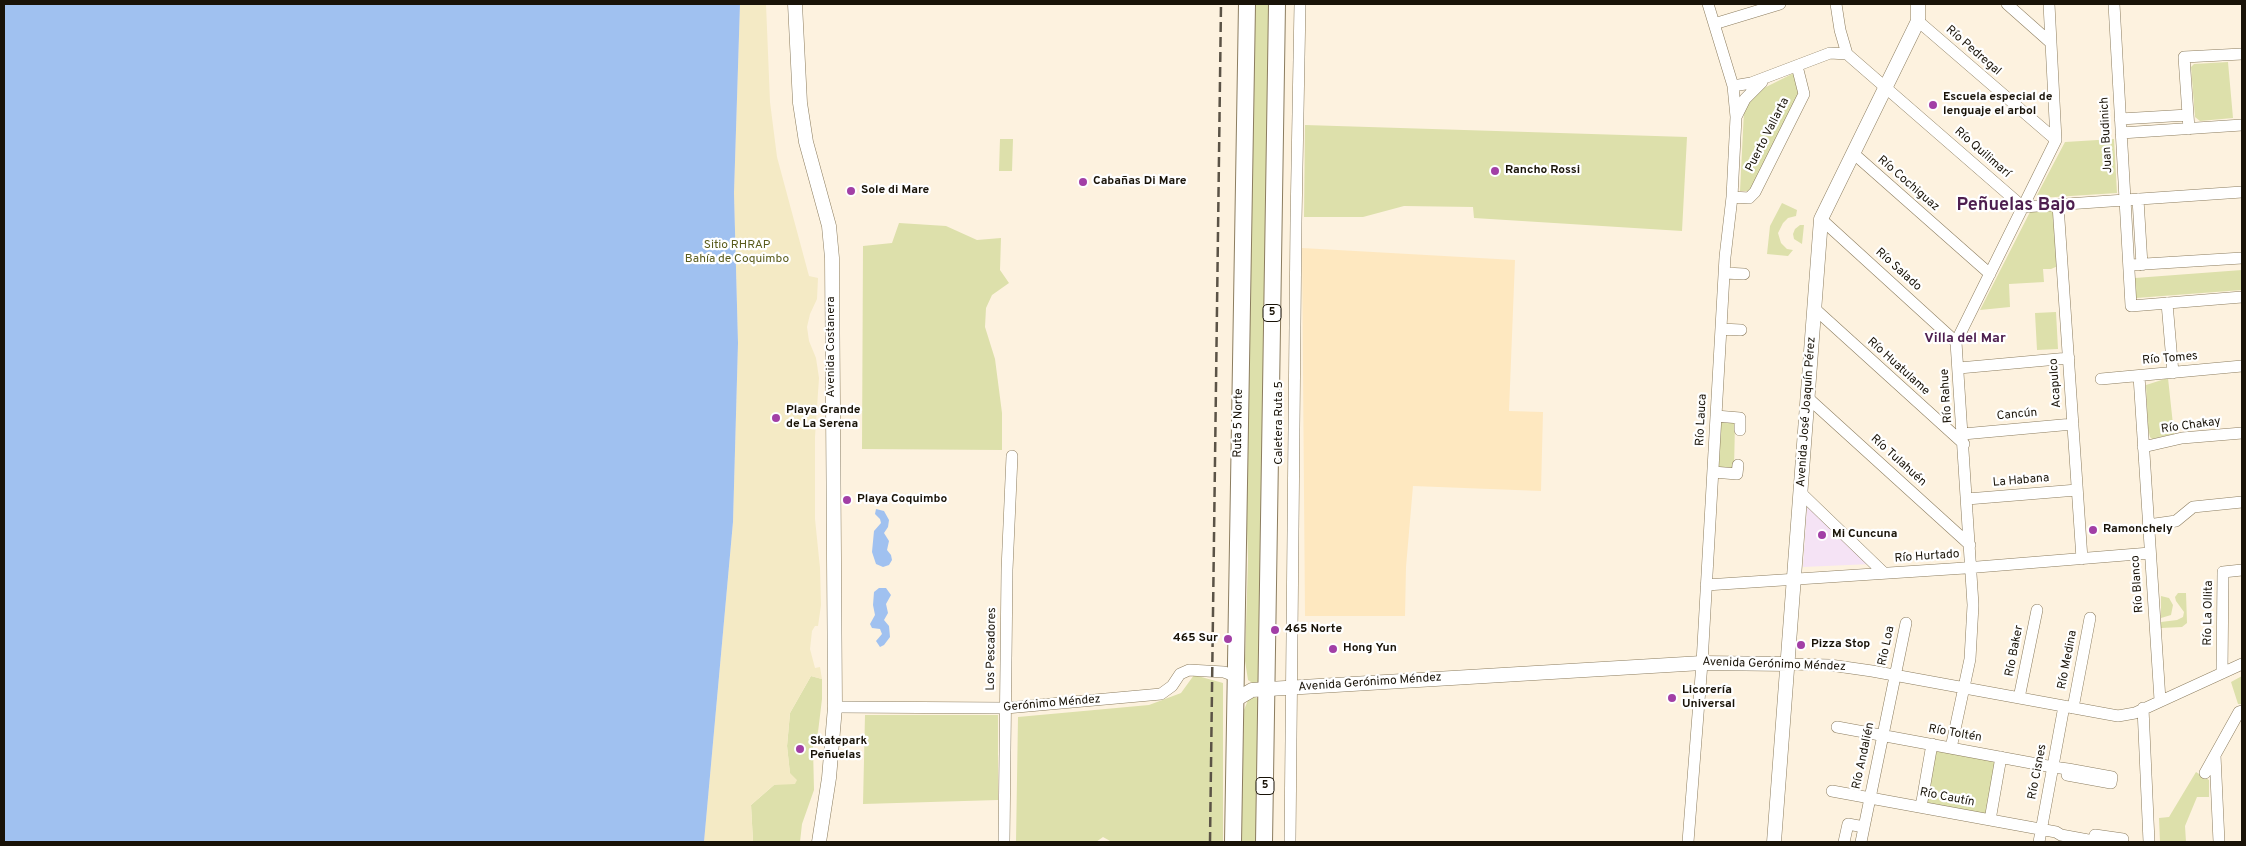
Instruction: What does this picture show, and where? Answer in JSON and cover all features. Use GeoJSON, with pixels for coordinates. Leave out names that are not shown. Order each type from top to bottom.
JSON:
{"type":"FeatureCollection","features":[{"type":"Feature","properties":{"kind":"highway","name":"Ruta 5 Norte"},"geometry":{"type":"LineString","coordinates":[[1234,842],[1247,4]]}},
{"type":"Feature","properties":{"kind":"highway","name":"5"},"geometry":{"type":"LineString","coordinates":[[1264,842],[1260,689],[1277,4]]}},
{"type":"Feature","properties":{"kind":"main road","name":"Avenida Costanera"},"geometry":{"type":"LineString","coordinates":[[795,4],[800,103],[806,142],[828,226],[832,258],[835,707],[829,778],[820,842]]}},
{"type":"Feature","properties":{"kind":"main road","name":"Avenida José Joaquín Pérez"},"geometry":{"type":"LineString","coordinates":[[1774,842],[1821,220],[1918,21],[1918,4]]}},
{"type":"Feature","properties":{"kind":"main road","name":"Avenida Gerónimo Méndez"},"geometry":{"type":"LineString","coordinates":[[1292,688],[1702,663],[1788,664]]}},
{"type":"Feature","properties":{"kind":"main road"},"geometry":{"type":"LineString","coordinates":[[1236,676],[1260,689]]}},
{"type":"Feature","properties":{"kind":"main road"},"geometry":{"type":"LineString","coordinates":[[1235,700],[1260,689],[1292,688]]}},
{"type":"Feature","properties":{"kind":"street","name":"Caletera Ruta 5"},"geometry":{"type":"LineString","coordinates":[[1290,842],[1300,4]]}},
{"type":"Feature","properties":{"kind":"street","name":"Río Lauca"},"geometry":{"type":"LineString","coordinates":[[1688,842],[1702,663],[1724,273],[1732,197],[1736,117],[1733,86],[1708,4]]}},
{"type":"Feature","properties":{"kind":"street"},"geometry":{"type":"LineString","coordinates":[[1714,24],[1780,4]]}},
{"type":"Feature","properties":{"kind":"street"},"geometry":{"type":"LineString","coordinates":[[1830,52],[1847,54],[1836,4]]}},
{"type":"Feature","properties":{"kind":"street"},"geometry":{"type":"LineString","coordinates":[[2007,4],[2051,43]]}},
{"type":"Feature","properties":{"kind":"street"},"geometry":{"type":"LineString","coordinates":[[1956,342],[2056,140],[2048,4]]}},
{"type":"Feature","properties":{"kind":"street","name":"Juan Budinich"},"geometry":{"type":"LineString","coordinates":[[2114,4],[2124,200],[2132,306],[2242,297]]}},
{"type":"Feature","properties":{"kind":"street","name":"Río Pedregal"},"geometry":{"type":"LineString","coordinates":[[1918,21],[2056,140]]}},
{"type":"Feature","properties":{"kind":"street"},"geometry":{"type":"LineString","coordinates":[[1733,86],[1751,83],[1830,52],[1837,45],[1841,33]]}},
{"type":"Feature","properties":{"kind":"street","name":"Río Quilimarí"},"geometry":{"type":"LineString","coordinates":[[1847,54],[2023,207]]}},
{"type":"Feature","properties":{"kind":"street"},"geometry":{"type":"LineString","coordinates":[[2189,129],[2184,57],[2242,54]]}},
{"type":"Feature","properties":{"kind":"street","name":"Puerto Vallarta"},"geometry":{"type":"LineString","coordinates":[[1732,197],[1749,198],[1755,192],[1804,94],[1797,66]]}},
{"type":"Feature","properties":{"kind":"street"},"geometry":{"type":"LineString","coordinates":[[1736,117],[1751,91],[1771,75]]}},
{"type":"Feature","properties":{"kind":"street"},"geometry":{"type":"LineString","coordinates":[[2120,118],[2188,115]]}},
{"type":"Feature","properties":{"kind":"street"},"geometry":{"type":"LineString","coordinates":[[2121,133],[2242,125]]}},
{"type":"Feature","properties":{"kind":"street","name":"Río Cochiguaz"},"geometry":{"type":"LineString","coordinates":[[1853,153],[1990,274]]}},
{"type":"Feature","properties":{"kind":"street"},"geometry":{"type":"LineString","coordinates":[[2023,207],[2242,192]]}},
{"type":"Feature","properties":{"kind":"street"},"geometry":{"type":"LineString","coordinates":[[2138,199],[2142,265]]}},
{"type":"Feature","properties":{"kind":"street","name":"Acapulco"},"geometry":{"type":"LineString","coordinates":[[2058,205],[2082,559]]}},
{"type":"Feature","properties":{"kind":"street","name":"Río Salado"},"geometry":{"type":"LineString","coordinates":[[1821,220],[1956,342]]}},
{"type":"Feature","properties":{"kind":"street"},"geometry":{"type":"LineString","coordinates":[[2129,265],[2242,258]]}},
{"type":"Feature","properties":{"kind":"street"},"geometry":{"type":"LineString","coordinates":[[1724,273],[1744,274]]}},
{"type":"Feature","properties":{"kind":"street"},"geometry":{"type":"LineString","coordinates":[[2167,303],[2173,373]]}},
{"type":"Feature","properties":{"kind":"street","name":"Río Huatulame"},"geometry":{"type":"LineString","coordinates":[[1814,310],[1963,439]]}},
{"type":"Feature","properties":{"kind":"street"},"geometry":{"type":"LineString","coordinates":[[1721,329],[1741,330]]}},
{"type":"Feature","properties":{"kind":"street","name":"Río Rahue"},"geometry":{"type":"LineString","coordinates":[[1951,748],[1964,688],[1973,624],[1970,545],[1956,342]]}},
{"type":"Feature","properties":{"kind":"street"},"geometry":{"type":"LineString","coordinates":[[1959,368],[2068,358]]}},
{"type":"Feature","properties":{"kind":"street","name":"Río Tomes"},"geometry":{"type":"LineString","coordinates":[[2101,379],[2242,366]]}},
{"type":"Feature","properties":{"kind":"street","name":"Río Blanco"},"geometry":{"type":"LineString","coordinates":[[2139,376],[2160,700]]}},
{"type":"Feature","properties":{"kind":"street","name":"Río Tulahuén"},"geometry":{"type":"LineString","coordinates":[[1808,398],[1970,545]]}},
{"type":"Feature","properties":{"kind":"street"},"geometry":{"type":"LineString","coordinates":[[1716,416],[1740,418],[1740,430]]}},
{"type":"Feature","properties":{"kind":"street","name":"Cancún"},"geometry":{"type":"LineString","coordinates":[[1963,439],[2073,424]]}},
{"type":"Feature","properties":{"kind":"street","name":"Río Chakay"},"geometry":{"type":"LineString","coordinates":[[2143,447],[2182,438],[2242,433]]}},
{"type":"Feature","properties":{"kind":"street","name":"Los Pescadores"},"geometry":{"type":"LineString","coordinates":[[1004,842],[1007,570],[1012,456]]}},
{"type":"Feature","properties":{"kind":"street"},"geometry":{"type":"LineString","coordinates":[[1713,472],[1737,474],[1738,465]]}},
{"type":"Feature","properties":{"kind":"street","name":"La Habana"},"geometry":{"type":"LineString","coordinates":[[1967,499],[2077,490]]}},
{"type":"Feature","properties":{"kind":"street"},"geometry":{"type":"LineString","coordinates":[[1801,493],[1884,574]]}},
{"type":"Feature","properties":{"kind":"street"},"geometry":{"type":"LineString","coordinates":[[2148,525],[2176,521],[2198,506],[2242,502]]}},
{"type":"Feature","properties":{"kind":"street","name":"Río Hurtado"},"geometry":{"type":"LineString","coordinates":[[1706,585],[1971,568],[2150,553]]}},
{"type":"Feature","properties":{"kind":"street","name":"Río La Ollita"},"geometry":{"type":"LineString","coordinates":[[2222,673],[2223,572],[2242,570]]}},
{"type":"Feature","properties":{"kind":"street","name":"Río Baker"},"geometry":{"type":"LineString","coordinates":[[2019,698],[2037,610]]}},
{"type":"Feature","properties":{"kind":"street","name":"Río Medina"},"geometry":{"type":"LineString","coordinates":[[2069,707],[2090,618]]}},
{"type":"Feature","properties":{"kind":"street","name":"Río Loa"},"geometry":{"type":"LineString","coordinates":[[1895,675],[1906,623]]}},
{"type":"Feature","properties":{"kind":"street","name":"Avenida Gerónimo Méndez"},"geometry":{"type":"LineString","coordinates":[[1788,664],[1851,668],[2118,716],[2130,714],[2242,664]]}},
{"type":"Feature","properties":{"kind":"street","name":"Gerónimo Méndez"},"geometry":{"type":"LineString","coordinates":[[835,707],[1006,708],[1161,694],[1172,686],[1180,674],[1189,670],[1224,672],[1236,676]]}},
{"type":"Feature","properties":{"kind":"street","name":"Río Andalién"},"geometry":{"type":"LineString","coordinates":[[1861,842],[1895,675]]}},
{"type":"Feature","properties":{"kind":"street","name":"Río Cisnes"},"geometry":{"type":"LineString","coordinates":[[2039,842],[2053,766],[2069,707]]}},
{"type":"Feature","properties":{"kind":"street"},"geometry":{"type":"LineString","coordinates":[[2143,708],[2149,842]]}},
{"type":"Feature","properties":{"kind":"street"},"geometry":{"type":"LineString","coordinates":[[2205,773],[2242,711]]}},
{"type":"Feature","properties":{"kind":"street","name":"Río Toltén"},"geometry":{"type":"LineString","coordinates":[[1837,727],[2068,769]]}},
{"type":"Feature","properties":{"kind":"street"},"geometry":{"type":"LineString","coordinates":[[1922,807],[1932,744]]}},
{"type":"Feature","properties":{"kind":"street"},"geometry":{"type":"LineString","coordinates":[[2215,755],[2219,842]]}},
{"type":"Feature","properties":{"kind":"street"},"geometry":{"type":"LineString","coordinates":[[1990,820],[2001,757]]}},
{"type":"Feature","properties":{"kind":"street","name":"Río Cautín"},"geometry":{"type":"LineString","coordinates":[[1832,791],[2056,832],[2062,830],[2124,839]]}},
{"type":"Feature","properties":{"kind":"street"},"geometry":{"type":"LineString","coordinates":[[1844,842],[1848,824],[1864,827]]}},
{"type":"Feature","properties":{"kind":"shaded area"},"geometry":{"type":"Polygon","coordinates":[[[1302,248],[1515,260],[1509,411],[1543,412],[1541,491],[1413,486],[1406,567],[1405,616],[1305,616],[1302,248]]]}},
{"type":"Feature","properties":{"kind":"shaded area","name":"Mi Cuncuna"},"geometry":{"type":"Polygon","coordinates":[[[1807,505],[1871,564],[1803,567],[1807,505]]]}},
{"type":"Feature","properties":{"kind":"green space"},"geometry":{"type":"Polygon","coordinates":[[[1252,4],[1271,4],[1261,685],[1254,684],[1248,680],[1245,661],[1248,559],[1246,503],[1252,4]]]}},
{"type":"Feature","properties":{"kind":"green space"},"geometry":{"type":"Polygon","coordinates":[[[2228,62],[2233,118],[2200,121],[2195,117],[2191,67],[2194,64],[2228,62]]]}},
{"type":"Feature","properties":{"kind":"green space"},"geometry":{"type":"Polygon","coordinates":[[[1794,73],[1803,90],[1752,191],[1740,191],[1744,111],[1748,103],[1760,90],[1794,73]]]}},
{"type":"Feature","properties":{"kind":"green space","name":"Rancho Rossi"},"geometry":{"type":"Polygon","coordinates":[[[1305,125],[1687,137],[1682,231],[1474,218],[1473,207],[1404,206],[1363,217],[1304,217],[1305,125]]]}},
{"type":"Feature","properties":{"kind":"green space"},"geometry":{"type":"Polygon","coordinates":[[[1000,139],[1013,139],[1012,171],[999,171],[1000,139]]]}},
{"type":"Feature","properties":{"kind":"green space"},"geometry":{"type":"Polygon","coordinates":[[[2114,139],[2117,193],[2040,198],[2037,195],[2065,142],[2114,139]]]}},
{"type":"Feature","properties":{"kind":"green space"},"geometry":{"type":"Polygon","coordinates":[[[1782,203],[1797,210],[1796,216],[1788,218],[1778,233],[1781,243],[1787,249],[1793,250],[1788,256],[1767,254],[1770,226],[1782,203]]]}},
{"type":"Feature","properties":{"kind":"green space"},"geometry":{"type":"Polygon","coordinates":[[[2051,209],[2054,215],[2058,266],[2051,269],[2043,269],[2044,282],[2009,284],[2010,307],[1980,310],[2031,210],[2051,209]]]}},
{"type":"Feature","properties":{"kind":"green space"},"geometry":{"type":"Polygon","coordinates":[[[899,223],[946,226],[977,240],[1001,238],[1000,270],[1009,283],[992,295],[986,308],[985,327],[995,359],[1002,413],[1002,450],[862,449],[863,246],[892,243],[899,223]]]}},
{"type":"Feature","properties":{"kind":"green space"},"geometry":{"type":"Polygon","coordinates":[[[1800,225],[1804,225],[1802,244],[1794,239],[1793,234],[1800,225]]]}},
{"type":"Feature","properties":{"kind":"green space"},"geometry":{"type":"Polygon","coordinates":[[[2242,270],[2242,290],[2136,298],[2135,278],[2242,270]]]}},
{"type":"Feature","properties":{"kind":"green space"},"geometry":{"type":"Polygon","coordinates":[[[2056,312],[2058,349],[2037,350],[2035,313],[2056,312]]]}},
{"type":"Feature","properties":{"kind":"green space"},"geometry":{"type":"Polygon","coordinates":[[[2168,378],[2174,434],[2152,439],[2148,428],[2146,385],[2168,378]]]}},
{"type":"Feature","properties":{"kind":"green space"},"geometry":{"type":"Polygon","coordinates":[[[1720,422],[1735,423],[1734,469],[1717,468],[1720,422]]]}},
{"type":"Feature","properties":{"kind":"green space"},"geometry":{"type":"Polygon","coordinates":[[[2178,593],[2186,593],[2187,623],[2182,627],[2161,628],[2161,622],[2177,620],[2183,617],[2184,612],[2175,597],[2178,593]]]}},
{"type":"Feature","properties":{"kind":"green space"},"geometry":{"type":"Polygon","coordinates":[[[2161,596],[2169,598],[2173,605],[2171,615],[2161,618],[2161,596]]]}},
{"type":"Feature","properties":{"kind":"green space"},"geometry":{"type":"Polygon","coordinates":[[[1194,675],[1223,683],[1223,842],[1112,842],[1103,837],[1096,842],[1016,842],[1018,717],[1149,705],[1181,693],[1194,675]]]}},
{"type":"Feature","properties":{"kind":"green space"},"geometry":{"type":"Polygon","coordinates":[[[811,676],[822,679],[822,699],[818,732],[813,747],[814,790],[802,824],[800,842],[753,842],[751,805],[774,785],[793,778],[790,774],[787,746],[790,713],[811,676]]]}},
{"type":"Feature","properties":{"kind":"green space"},"geometry":{"type":"Polygon","coordinates":[[[2242,676],[2242,704],[2238,704],[2231,682],[2242,676]]]}},
{"type":"Feature","properties":{"kind":"green space"},"geometry":{"type":"Polygon","coordinates":[[[1254,697],[1259,699],[1257,842],[1241,842],[1244,710],[1248,700],[1254,697]]]}},
{"type":"Feature","properties":{"kind":"green space"},"geometry":{"type":"Polygon","coordinates":[[[865,715],[998,715],[998,800],[863,804],[865,715]]]}},
{"type":"Feature","properties":{"kind":"green space"},"geometry":{"type":"Polygon","coordinates":[[[1936,749],[1996,760],[1986,816],[1925,805],[1936,749]]]}},
{"type":"Feature","properties":{"kind":"green space"},"geometry":{"type":"Polygon","coordinates":[[[2196,772],[2209,780],[2209,797],[2197,797],[2185,826],[2186,842],[2160,842],[2159,818],[2169,817],[2196,772]]]}},
{"type":"Feature","properties":{"kind":"sand","name":"Playa Grande de La Serena"},"geometry":{"type":"Polygon","coordinates":[[[740,4],[766,4],[770,102],[777,157],[809,276],[818,278],[817,299],[810,314],[807,327],[809,341],[816,358],[819,378],[815,437],[815,519],[820,568],[821,605],[818,626],[815,626],[812,631],[810,649],[815,668],[820,667],[822,679],[811,676],[790,713],[787,746],[790,773],[797,780],[795,784],[774,785],[751,805],[753,842],[704,842],[733,522],[738,343],[734,193],[740,4]]]}},
{"type":"Feature","properties":{"kind":"water"},"geometry":{"type":"Polygon","coordinates":[[[4,4],[740,4],[734,193],[738,343],[733,522],[704,842],[4,842],[4,4]]]}},
{"type":"Feature","properties":{"kind":"water"},"geometry":{"type":"Polygon","coordinates":[[[876,509],[884,511],[889,520],[888,527],[884,533],[889,541],[887,550],[892,560],[889,565],[883,567],[876,564],[872,552],[874,531],[881,523],[875,514],[876,509]]]}},
{"type":"Feature","properties":{"kind":"water"},"geometry":{"type":"Polygon","coordinates":[[[879,588],[886,588],[891,595],[886,604],[888,613],[884,620],[889,626],[890,637],[880,647],[876,641],[882,634],[880,629],[872,628],[870,624],[875,615],[873,605],[874,592],[879,588]]]}},
{"type":"Feature","properties":{"kind":"railway"},"geometry":{"type":"LineString","coordinates":[[1210,842],[1221,4]]}},
{"type":"Feature","properties":{"kind":"place","name":"Escuela especial de lenguaje el arbol"},"geometry":{"type":"Point","coordinates":[1933,105]}},
{"type":"Feature","properties":{"kind":"place","name":"Rancho Rossi"},"geometry":{"type":"Point","coordinates":[1495,171]}},
{"type":"Feature","properties":{"kind":"place","name":"Cabañas Di Mare"},"geometry":{"type":"Point","coordinates":[1083,182]}},
{"type":"Feature","properties":{"kind":"place","name":"Sole di Mare"},"geometry":{"type":"Point","coordinates":[851,191]}},
{"type":"Feature","properties":{"kind":"place","name":"Playa Grande de La Serena"},"geometry":{"type":"Point","coordinates":[776,418]}},
{"type":"Feature","properties":{"kind":"place","name":"Playa Coquimbo"},"geometry":{"type":"Point","coordinates":[847,500]}},
{"type":"Feature","properties":{"kind":"place","name":"Ramonchely"},"geometry":{"type":"Point","coordinates":[2093,530]}},
{"type":"Feature","properties":{"kind":"place","name":"Mi Cuncuna"},"geometry":{"type":"Point","coordinates":[1822,535]}},
{"type":"Feature","properties":{"kind":"place","name":"465 Norte"},"geometry":{"type":"Point","coordinates":[1275,630]}},
{"type":"Feature","properties":{"kind":"place","name":"465 Sur"},"geometry":{"type":"Point","coordinates":[1228,639]}},
{"type":"Feature","properties":{"kind":"place","name":"Pizza Stop"},"geometry":{"type":"Point","coordinates":[1801,645]}},
{"type":"Feature","properties":{"kind":"place","name":"Hong Yun"},"geometry":{"type":"Point","coordinates":[1333,649]}},
{"type":"Feature","properties":{"kind":"place","name":"Licorería Universal"},"geometry":{"type":"Point","coordinates":[1672,698]}},
{"type":"Feature","properties":{"kind":"place","name":"Skatepark Peñuelas"},"geometry":{"type":"Point","coordinates":[800,749]}},
{"type":"Feature","properties":{"kind":"district","name":"Peñuelas Bajo"},"geometry":{"type":"Point","coordinates":[2016,206]}},
{"type":"Feature","properties":{"kind":"district","name":"Villa del Mar"},"geometry":{"type":"Point","coordinates":[1965,339]}},
{"type":"Feature","properties":{"kind":"park label","name":"Sitio RHRAP Bahía de Coquimbo"},"geometry":{"type":"Point","coordinates":[737,253]}}]}
